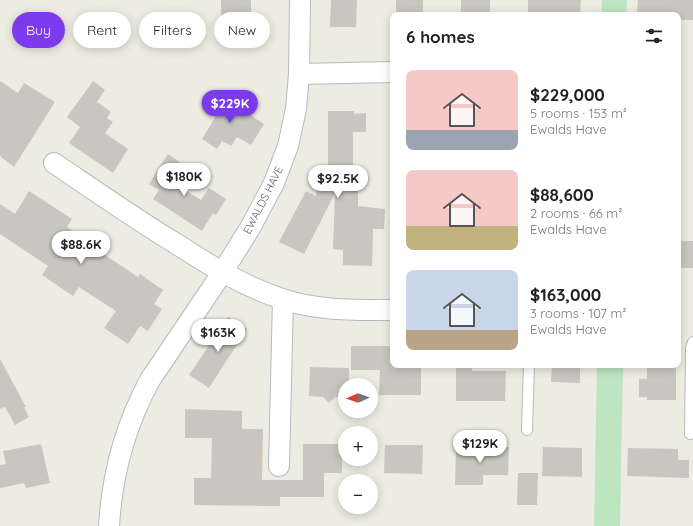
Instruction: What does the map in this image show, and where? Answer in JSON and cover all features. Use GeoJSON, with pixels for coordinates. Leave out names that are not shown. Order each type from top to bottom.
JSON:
{"type":"FeatureCollection","features":[{"type":"Feature","properties":{"kind":"street","name":"EWALDS HAVE"},"geometry":{"type":"LineString","coordinates":[[108,526],[112,489],[119,455],[136,407],[150,380],[222,273],[250,228],[274,183],[288,146],[296,108],[299,74],[300,0]]}},
{"type":"Feature","properties":{"kind":"street"},"geometry":{"type":"LineString","coordinates":[[299,74],[390,72]]}},
{"type":"Feature","properties":{"kind":"street"},"geometry":{"type":"LineString","coordinates":[[54,163],[136,219],[222,273],[283,299],[334,309],[390,310]]}},
{"type":"Feature","properties":{"kind":"street"},"geometry":{"type":"LineString","coordinates":[[279,466],[283,299]]}},
{"type":"Feature","properties":{"kind":"lane"},"geometry":{"type":"LineString","coordinates":[[690,434],[691,348],[693,342]]}},
{"type":"Feature","properties":{"kind":"lane"},"geometry":{"type":"LineString","coordinates":[[527,430],[529,368]]}},
{"type":"Feature","properties":{"kind":"green space"},"geometry":{"type":"Polygon","coordinates":[[[602,0],[627,0],[626,12],[602,12],[602,0]]]}},
{"type":"Feature","properties":{"kind":"green space"},"geometry":{"type":"Polygon","coordinates":[[[597,368],[623,368],[620,526],[594,526],[597,368]]]}},
{"type":"Feature","properties":{"kind":"building"},"geometry":{"type":"Polygon","coordinates":[[[221,0],[251,0],[251,12],[221,12],[221,0]]]}},
{"type":"Feature","properties":{"kind":"building"},"geometry":{"type":"Polygon","coordinates":[[[331,0],[357,0],[356,27],[330,27],[331,0]]]}},
{"type":"Feature","properties":{"kind":"building"},"geometry":{"type":"Polygon","coordinates":[[[396,0],[423,0],[423,12],[396,12],[396,0]]]}},
{"type":"Feature","properties":{"kind":"building"},"geometry":{"type":"Polygon","coordinates":[[[461,0],[490,0],[490,12],[461,12],[461,0]]]}},
{"type":"Feature","properties":{"kind":"building"},"geometry":{"type":"Polygon","coordinates":[[[528,0],[581,0],[580,12],[528,12],[528,0]]]}},
{"type":"Feature","properties":{"kind":"building"},"geometry":{"type":"Polygon","coordinates":[[[638,0],[693,0],[693,20],[681,20],[681,12],[637,12],[638,0]]]}},
{"type":"Feature","properties":{"kind":"building"},"geometry":{"type":"Polygon","coordinates":[[[0,81],[18,93],[24,83],[55,102],[14,167],[0,156],[0,81]]]}},
{"type":"Feature","properties":{"kind":"building"},"geometry":{"type":"Polygon","coordinates":[[[93,81],[105,90],[97,102],[111,112],[107,118],[113,122],[105,133],[128,149],[113,173],[69,143],[80,127],[67,117],[93,81]]]}},
{"type":"Feature","properties":{"kind":"building"},"geometry":{"type":"Polygon","coordinates":[[[221,96],[264,124],[251,145],[237,137],[231,146],[222,141],[217,149],[202,139],[216,116],[203,108],[221,96]]]}},
{"type":"Feature","properties":{"kind":"building"},"geometry":{"type":"Polygon","coordinates":[[[328,111],[354,111],[354,114],[366,113],[366,132],[353,132],[353,191],[358,191],[358,206],[385,209],[384,229],[373,229],[372,266],[343,265],[343,250],[333,249],[335,193],[304,254],[279,242],[306,191],[316,196],[318,169],[328,169],[328,111]]]}},
{"type":"Feature","properties":{"kind":"building"},"geometry":{"type":"Polygon","coordinates":[[[168,154],[180,162],[176,169],[179,171],[172,182],[201,200],[209,188],[226,199],[216,215],[213,213],[202,231],[153,199],[159,190],[149,184],[168,154]]]}},
{"type":"Feature","properties":{"kind":"building"},"geometry":{"type":"Polygon","coordinates":[[[29,191],[72,219],[67,227],[103,251],[102,253],[138,277],[140,274],[163,290],[154,304],[162,309],[148,331],[140,326],[128,344],[104,328],[116,311],[79,287],[73,296],[42,275],[48,266],[0,234],[0,204],[15,214],[29,191]]]}},
{"type":"Feature","properties":{"kind":"building"},"geometry":{"type":"Polygon","coordinates":[[[681,241],[693,241],[693,268],[681,268],[681,241]]]}},
{"type":"Feature","properties":{"kind":"building"},"geometry":{"type":"Polygon","coordinates":[[[228,317],[247,329],[209,388],[189,375],[228,317]]]}},
{"type":"Feature","properties":{"kind":"building"},"geometry":{"type":"Polygon","coordinates":[[[351,346],[390,346],[390,368],[421,368],[421,395],[379,395],[380,370],[351,370],[351,346]]]}},
{"type":"Feature","properties":{"kind":"building"},"geometry":{"type":"Polygon","coordinates":[[[0,359],[26,407],[24,407],[29,417],[15,425],[5,407],[0,409],[0,359]]]}},
{"type":"Feature","properties":{"kind":"building"},"geometry":{"type":"Polygon","coordinates":[[[310,367],[349,368],[349,378],[338,378],[338,397],[335,397],[329,403],[323,397],[309,396],[310,367]]]}},
{"type":"Feature","properties":{"kind":"building"},"geometry":{"type":"Polygon","coordinates":[[[456,368],[472,368],[472,371],[506,371],[505,401],[456,401],[456,368]]]}},
{"type":"Feature","properties":{"kind":"building"},"geometry":{"type":"Polygon","coordinates":[[[552,368],[580,368],[580,383],[551,382],[552,368]]]}},
{"type":"Feature","properties":{"kind":"building"},"geometry":{"type":"Polygon","coordinates":[[[647,368],[676,368],[676,400],[647,400],[647,397],[639,397],[639,379],[647,379],[647,368]]]}},
{"type":"Feature","properties":{"kind":"building"},"geometry":{"type":"Polygon","coordinates":[[[185,409],[242,411],[242,429],[263,429],[262,480],[303,480],[303,444],[338,444],[338,466],[342,466],[342,473],[324,473],[324,497],[280,497],[280,506],[194,505],[194,478],[211,478],[212,438],[185,438],[185,409]]]}},
{"type":"Feature","properties":{"kind":"building"},"geometry":{"type":"Polygon","coordinates":[[[41,444],[50,483],[26,488],[24,483],[0,488],[0,465],[6,464],[3,451],[41,444]]]}},
{"type":"Feature","properties":{"kind":"building"},"geometry":{"type":"Polygon","coordinates":[[[385,445],[423,445],[422,474],[384,473],[385,445]]]}},
{"type":"Feature","properties":{"kind":"building"},"geometry":{"type":"Polygon","coordinates":[[[456,446],[509,447],[508,475],[483,475],[483,485],[455,485],[456,446]]]}},
{"type":"Feature","properties":{"kind":"building"},"geometry":{"type":"Polygon","coordinates":[[[543,447],[582,448],[582,477],[542,476],[543,447]]]}},
{"type":"Feature","properties":{"kind":"building"},"geometry":{"type":"Polygon","coordinates":[[[628,448],[678,449],[678,460],[689,460],[689,478],[627,476],[628,448]]]}},
{"type":"Feature","properties":{"kind":"building"},"geometry":{"type":"Polygon","coordinates":[[[518,473],[538,473],[537,505],[517,505],[518,473]]]}}]}
